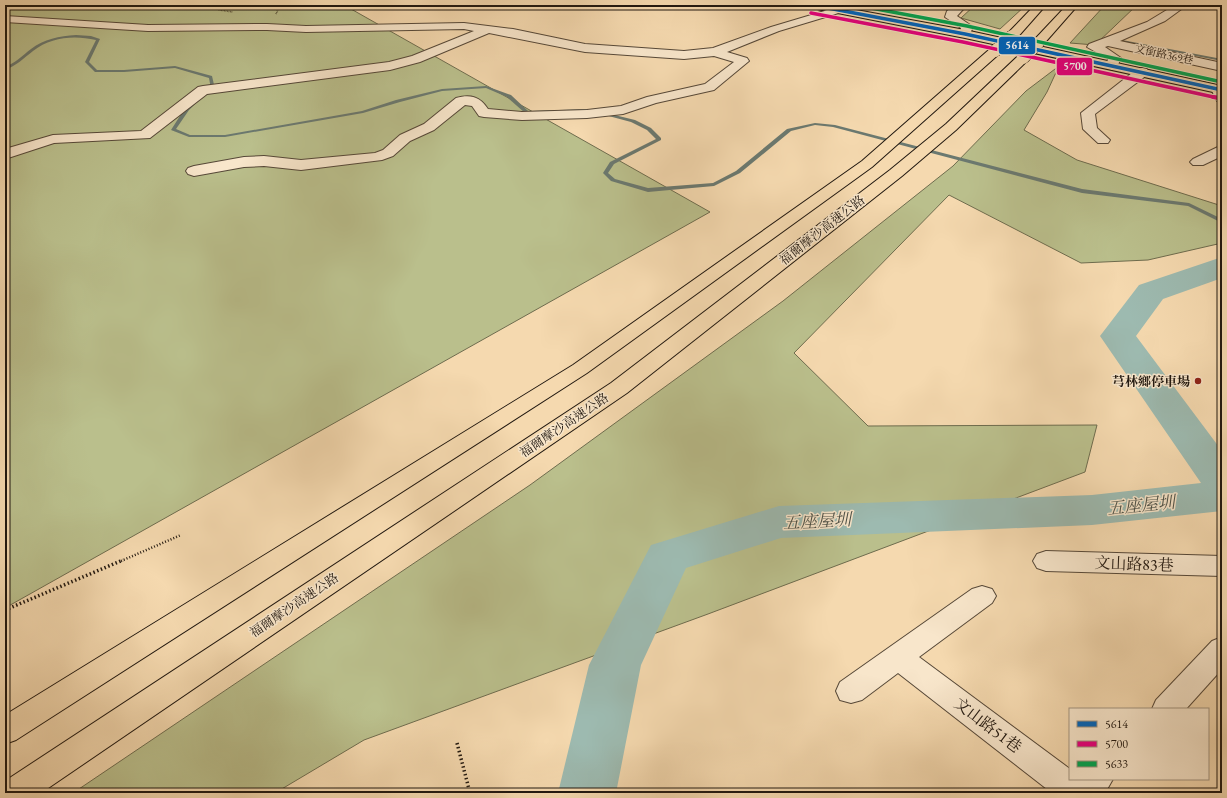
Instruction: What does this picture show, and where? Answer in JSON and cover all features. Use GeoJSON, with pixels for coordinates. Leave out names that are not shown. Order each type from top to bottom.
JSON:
{"type":"FeatureCollection","features":[{"type":"Feature","properties":{"kind":"main road"},"geometry":{"type":"LineString","coordinates":[[812,5],[965,34],[1142,72],[1221,92]]}},
{"type":"Feature","properties":{"kind":"main road","name":"福爾摩沙高速公路"},"geometry":{"type":"LineString","coordinates":[[5,731],[580,369],[867,164],[1012,36],[1041,5]]}},
{"type":"Feature","properties":{"kind":"main road","name":"福爾摩沙高速公路"},"geometry":{"type":"LineString","coordinates":[[14,793],[619,388],[896,173],[951,127],[1023,58],[1073,5]]}},
{"type":"Feature","properties":{"kind":"street"},"geometry":{"type":"LineString","coordinates":[[962,5],[951,13],[951,17],[966,27],[965,34]]}},
{"type":"Feature","properties":{"kind":"street"},"geometry":{"type":"LineString","coordinates":[[1112,66],[1115,58],[1105,51],[1093,47],[1151,26],[1171,14],[1182,5]]}},
{"type":"Feature","properties":{"kind":"street"},"geometry":{"type":"LineString","coordinates":[[5,19],[148,28],[268,27],[306,29],[464,26],[592,48],[684,55],[715,52],[775,29],[838,10]]}},
{"type":"Feature","properties":{"kind":"street"},"geometry":{"type":"LineString","coordinates":[[5,154],[53,140],[145,135],[203,90],[390,66],[416,59],[487,29]]}},
{"type":"Feature","properties":{"kind":"street","name":"文銜路369巷"},"geometry":{"type":"LineString","coordinates":[[1106,42],[1222,67]]}},
{"type":"Feature","properties":{"kind":"street"},"geometry":{"type":"LineString","coordinates":[[194,171],[244,162],[264,161],[301,165],[377,157],[388,153],[405,138],[429,127],[461,101],[469,100],[477,103],[484,113],[522,116],[587,114],[623,110],[652,100],[709,87],[743,61],[715,52]]}},
{"type":"Feature","properties":{"kind":"street"},"geometry":{"type":"LineString","coordinates":[[1103,140],[1090,129],[1088,113],[1142,72]]}},
{"type":"Feature","properties":{"kind":"street"},"geometry":{"type":"LineString","coordinates":[[1198,162],[1222,150]]}},
{"type":"Feature","properties":{"kind":"street","name":"文山路83巷"},"geometry":{"type":"LineString","coordinates":[[1046,561],[1222,566]]}},
{"type":"Feature","properties":{"kind":"street"},"geometry":{"type":"LineString","coordinates":[[851,691],[899,658],[982,596]]}},
{"type":"Feature","properties":{"kind":"street"},"geometry":{"type":"LineString","coordinates":[[1168,708],[1222,649]]}},
{"type":"Feature","properties":{"kind":"street","name":"文山路51巷"},"geometry":{"type":"LineString","coordinates":[[899,658],[1077,793]]}},
{"type":"Feature","properties":{"kind":"street"},"geometry":{"type":"LineString","coordinates":[[1084,793],[1096,780]]}},
{"type":"Feature","properties":{"kind":"path"},"geometry":{"type":"LineString","coordinates":[[5,610],[181,535]]}},
{"type":"Feature","properties":{"kind":"path"},"geometry":{"type":"LineString","coordinates":[[457,742],[470,793]]}},
{"type":"Feature","properties":{"kind":"green space"},"geometry":{"type":"Polygon","coordinates":[[[5,5],[344,5],[710,212],[5,608],[5,5]]]}},
{"type":"Feature","properties":{"kind":"green space"},"geometry":{"type":"Polygon","coordinates":[[[975,5],[1026,5],[1000,29],[961,18],[975,5]]]}},
{"type":"Feature","properties":{"kind":"green space"},"geometry":{"type":"Polygon","coordinates":[[[1105,5],[1137,5],[1095,45],[1070,43],[1105,5]]]}},
{"type":"Feature","properties":{"kind":"green space"},"geometry":{"type":"Polygon","coordinates":[[[1059,66],[1047,92],[1024,130],[1077,160],[1222,206],[1222,243],[1148,260],[1081,263],[949,195],[794,353],[868,426],[1097,425],[1085,472],[708,614],[364,740],[275,793],[73,793],[530,485],[783,301],[953,166],[1026,91],[1059,66]]]}},
{"type":"Feature","properties":{"kind":"waterway"},"geometry":{"type":"LineString","coordinates":[[5,69],[44,42],[67,36],[84,36],[98,39],[87,62],[96,71],[124,71],[175,67],[211,77],[213,89],[209,92]]}},
{"type":"Feature","properties":{"kind":"waterway"},"geometry":{"type":"LineString","coordinates":[[1122,41],[1222,60]]}},
{"type":"Feature","properties":{"kind":"waterway"},"geometry":{"type":"LineString","coordinates":[[193,104],[187,109],[173,130],[189,136],[225,136],[363,112],[398,101],[442,90],[486,87],[509,96],[527,112],[590,110],[633,121],[649,129],[659,139],[612,163],[605,173],[613,180],[648,190],[714,184],[738,172],[789,130],[815,124],[833,126],[1082,191],[1189,205],[1222,221]]}},
{"type":"Feature","properties":{"kind":"waterway","name":"五座屋圳"},"geometry":{"type":"LineString","coordinates":[[1222,267],[1151,292],[1118,336],[1222,482]]}},
{"type":"Feature","properties":{"kind":"waterway","name":"五座屋圳"},"geometry":{"type":"LineString","coordinates":[[587,793],[615,665],[668,557],[779,522],[1092,510],[1222,496]]}},
{"type":"Feature","properties":{"kind":"transit line","name":"5614"},"geometry":{"type":"LineString","coordinates":[[812,5],[965,34],[1222,90]]}},
{"type":"Feature","properties":{"kind":"transit line","name":"5633"},"geometry":{"type":"LineString","coordinates":[[855,5],[967,26],[1222,82]]}},
{"type":"Feature","properties":{"kind":"transit line","name":"5700"},"geometry":{"type":"LineString","coordinates":[[811,13],[963,42],[1220,98]]}},
{"type":"Feature","properties":{"kind":"place","name":"芎林鄉停車場"},"geometry":{"type":"Point","coordinates":[1198,381]}}]}
